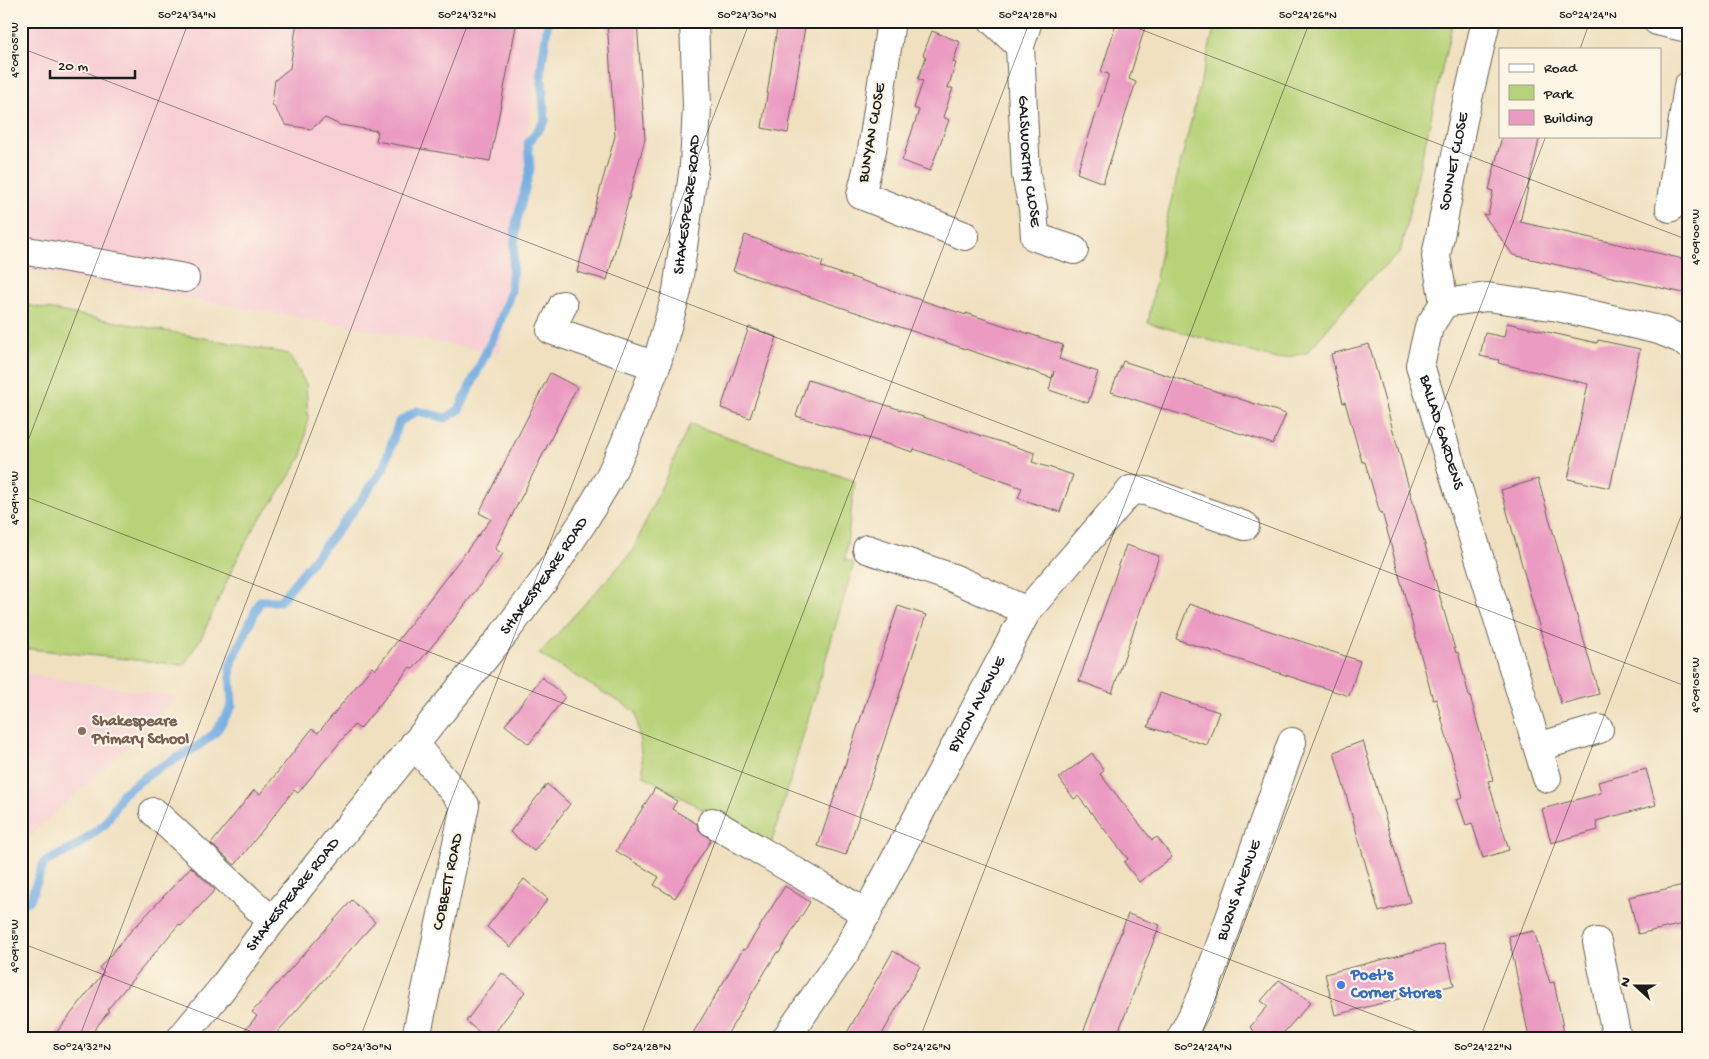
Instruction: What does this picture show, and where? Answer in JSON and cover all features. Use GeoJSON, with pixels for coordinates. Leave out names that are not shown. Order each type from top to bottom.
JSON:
{"type":"FeatureCollection","features":[{"type":"Feature","properties":{"kind":"street","name":"SHAKESPEARE ROAD"},"geometry":{"type":"LineString","coordinates":[[181,1038],[535,592],[583,522],[608,480],[656,366],[677,291],[694,166],[697,106],[694,21]]}},
{"type":"Feature","properties":{"kind":"street","name":"BUNYAN CLOSE"},"geometry":{"type":"LineString","coordinates":[[891,21],[872,150],[861,194],[965,236]]}},
{"type":"Feature","properties":{"kind":"street","name":"GALSWORTHY CLOSE"},"geometry":{"type":"LineString","coordinates":[[993,21],[1024,34],[1026,175],[1033,208],[1035,237],[1074,250]]}},
{"type":"Feature","properties":{"kind":"street","name":"SONNET CLOSE"},"geometry":{"type":"LineString","coordinates":[[1444,303],[1436,256],[1463,120],[1486,21]]}},
{"type":"Feature","properties":{"kind":"street"},"geometry":{"type":"LineString","coordinates":[[1657,21],[1688,28]]}},
{"type":"Feature","properties":{"kind":"street"},"geometry":{"type":"LineString","coordinates":[[1670,208],[1688,86]]}},
{"type":"Feature","properties":{"kind":"street"},"geometry":{"type":"LineString","coordinates":[[21,250],[185,278]]}},
{"type":"Feature","properties":{"kind":"street"},"geometry":{"type":"LineString","coordinates":[[1444,303],[1488,297],[1558,307],[1659,330],[1681,339],[1688,345]]}},
{"type":"Feature","properties":{"kind":"street","name":"BALLAD GARDENS"},"geometry":{"type":"LineString","coordinates":[[1444,303],[1429,327],[1420,364],[1548,778]]}},
{"type":"Feature","properties":{"kind":"street"},"geometry":{"type":"LineString","coordinates":[[563,305],[551,330],[656,366]]}},
{"type":"Feature","properties":{"kind":"street","name":"BYRON AVENUE"},"geometry":{"type":"LineString","coordinates":[[786,1038],[847,950],[1028,611],[1132,490],[1146,491],[1244,526]]}},
{"type":"Feature","properties":{"kind":"street"},"geometry":{"type":"LineString","coordinates":[[866,549],[953,578],[1028,611]]}},
{"type":"Feature","properties":{"kind":"street"},"geometry":{"type":"LineString","coordinates":[[1538,747],[1599,729]]}},
{"type":"Feature","properties":{"kind":"street","name":"BURNS AVENUE"},"geometry":{"type":"LineString","coordinates":[[1181,1038],[1202,997],[1292,742]]}},
{"type":"Feature","properties":{"kind":"street","name":"COBBETT ROAD"},"geometry":{"type":"LineString","coordinates":[[414,744],[465,805],[416,1038]]}},
{"type":"Feature","properties":{"kind":"street"},"geometry":{"type":"LineString","coordinates":[[154,812],[272,921]]}},
{"type":"Feature","properties":{"kind":"street"},"geometry":{"type":"LineString","coordinates":[[712,822],[867,914]]}},
{"type":"Feature","properties":{"kind":"street"},"geometry":{"type":"LineString","coordinates":[[1597,942],[1617,1038]]}},
{"type":"Feature","properties":{"kind":"shaded area"},"geometry":{"type":"Polygon","coordinates":[[[21,21],[542,21],[500,353],[21,269],[21,21]]]}},
{"type":"Feature","properties":{"kind":"shaded area","name":"Shakespeare Primary School"},"geometry":{"type":"Polygon","coordinates":[[[21,673],[177,697],[107,766],[21,844],[21,673]]]}},
{"type":"Feature","properties":{"kind":"green space"},"geometry":{"type":"Polygon","coordinates":[[[1216,21],[1453,21],[1400,253],[1367,282],[1307,353],[1277,359],[1148,323],[1167,217],[1216,21]]]}},
{"type":"Feature","properties":{"kind":"green space"},"geometry":{"type":"Polygon","coordinates":[[[21,304],[289,354],[306,384],[308,418],[302,456],[275,499],[255,526],[234,565],[202,636],[184,665],[21,648],[21,304]]]}},
{"type":"Feature","properties":{"kind":"green space"},"geometry":{"type":"Polygon","coordinates":[[[690,424],[855,481],[845,560],[854,563],[770,848],[644,776],[636,712],[539,654],[632,552],[690,424]]]}},
{"type":"Feature","properties":{"kind":"building"},"geometry":{"type":"Polygon","coordinates":[[[297,21],[517,21],[490,161],[376,141],[378,131],[340,125],[325,118],[311,129],[286,125],[272,104],[275,80],[290,68],[297,21]]]}},
{"type":"Feature","properties":{"kind":"building"},"geometry":{"type":"Polygon","coordinates":[[[607,21],[637,21],[645,139],[607,280],[577,272],[615,136],[607,21]]]}},
{"type":"Feature","properties":{"kind":"building"},"geometry":{"type":"Polygon","coordinates":[[[778,21],[806,21],[788,133],[762,128],[778,21]]]}},
{"type":"Feature","properties":{"kind":"building"},"geometry":{"type":"Polygon","coordinates":[[[1117,21],[1147,21],[1129,79],[1136,82],[1103,183],[1077,173],[1109,74],[1101,72],[1117,21]]]}},
{"type":"Feature","properties":{"kind":"building"},"geometry":{"type":"Polygon","coordinates":[[[932,31],[960,42],[953,62],[956,63],[948,88],[953,88],[943,117],[949,120],[930,171],[902,161],[919,110],[914,108],[923,81],[918,79],[926,57],[923,55],[932,31]]]}},
{"type":"Feature","properties":{"kind":"building"},"geometry":{"type":"Polygon","coordinates":[[[1502,138],[1540,138],[1520,222],[1688,260],[1688,294],[1513,255],[1483,214],[1488,215],[1493,191],[1489,190],[1502,138]]]}},
{"type":"Feature","properties":{"kind":"building"},"geometry":{"type":"Polygon","coordinates":[[[745,235],[823,262],[821,267],[1063,345],[1059,359],[1098,372],[1088,403],[1049,390],[1054,371],[1052,378],[733,271],[745,235]]]}},
{"type":"Feature","properties":{"kind":"building"},"geometry":{"type":"Polygon","coordinates":[[[1507,323],[1597,343],[1598,340],[1640,349],[1610,488],[1568,479],[1588,384],[1498,363],[1499,360],[1480,356],[1485,333],[1504,337],[1507,323]]]}},
{"type":"Feature","properties":{"kind":"building"},"geometry":{"type":"Polygon","coordinates":[[[749,327],[777,337],[750,418],[721,408],[749,327]]]}},
{"type":"Feature","properties":{"kind":"building"},"geometry":{"type":"Polygon","coordinates":[[[1369,344],[1456,653],[1458,652],[1493,780],[1488,781],[1509,850],[1483,858],[1472,823],[1466,825],[1457,799],[1463,797],[1436,699],[1433,700],[1382,512],[1380,513],[1365,462],[1362,462],[1345,402],[1343,403],[1331,354],[1369,344]]]}},
{"type":"Feature","properties":{"kind":"building"},"geometry":{"type":"Polygon","coordinates":[[[1123,361],[1286,414],[1273,444],[1111,392],[1123,361]]]}},
{"type":"Feature","properties":{"kind":"building"},"geometry":{"type":"Polygon","coordinates":[[[550,373],[577,387],[495,549],[503,554],[452,622],[413,669],[410,667],[360,729],[354,725],[298,793],[294,790],[235,865],[211,844],[254,790],[260,794],[312,729],[318,733],[372,667],[375,670],[491,519],[479,513],[550,373]]]}},
{"type":"Feature","properties":{"kind":"building"},"geometry":{"type":"Polygon","coordinates":[[[808,380],[1035,453],[1032,462],[1073,475],[1060,512],[1018,498],[1022,488],[914,449],[913,452],[796,416],[808,380]]]}},
{"type":"Feature","properties":{"kind":"building"},"geometry":{"type":"Polygon","coordinates":[[[1538,479],[1599,694],[1561,704],[1501,490],[1538,479]]]}},
{"type":"Feature","properties":{"kind":"building"},"geometry":{"type":"Polygon","coordinates":[[[1126,545],[1159,556],[1112,693],[1079,681],[1126,545]]]}},
{"type":"Feature","properties":{"kind":"building"},"geometry":{"type":"Polygon","coordinates":[[[1189,604],[1360,661],[1349,696],[1176,639],[1189,604]]]}},
{"type":"Feature","properties":{"kind":"building"},"geometry":{"type":"Polygon","coordinates":[[[898,606],[926,615],[846,855],[818,846],[898,606]]]}},
{"type":"Feature","properties":{"kind":"building"},"geometry":{"type":"Polygon","coordinates":[[[542,677],[565,697],[529,744],[505,725],[542,677]]]}},
{"type":"Feature","properties":{"kind":"building"},"geometry":{"type":"Polygon","coordinates":[[[1160,693],[1219,712],[1207,745],[1148,727],[1160,693]]]}},
{"type":"Feature","properties":{"kind":"building"},"geometry":{"type":"Polygon","coordinates":[[[1363,741],[1410,902],[1379,912],[1334,752],[1363,741]]]}},
{"type":"Feature","properties":{"kind":"building"},"geometry":{"type":"Polygon","coordinates":[[[1092,753],[1104,771],[1100,774],[1152,840],[1157,837],[1172,857],[1139,882],[1124,862],[1128,859],[1078,796],[1074,799],[1059,778],[1092,753]]]}},
{"type":"Feature","properties":{"kind":"building"},"geometry":{"type":"Polygon","coordinates":[[[1646,769],[1656,805],[1596,821],[1598,830],[1551,843],[1542,809],[1601,793],[1598,782],[1646,769]]]}},
{"type":"Feature","properties":{"kind":"building"},"geometry":{"type":"Polygon","coordinates":[[[547,784],[570,804],[534,851],[510,832],[547,784]]]}},
{"type":"Feature","properties":{"kind":"building"},"geometry":{"type":"Polygon","coordinates":[[[655,788],[677,801],[672,809],[697,824],[699,830],[711,840],[675,898],[654,885],[659,877],[616,851],[655,788]]]}},
{"type":"Feature","properties":{"kind":"building"},"geometry":{"type":"Polygon","coordinates":[[[191,867],[215,890],[181,926],[179,924],[107,1010],[109,1011],[88,1038],[52,1038],[104,972],[99,968],[136,925],[191,867]]]}},
{"type":"Feature","properties":{"kind":"building"},"geometry":{"type":"Polygon","coordinates":[[[524,879],[548,899],[511,947],[487,927],[524,879]]]}},
{"type":"Feature","properties":{"kind":"building"},"geometry":{"type":"Polygon","coordinates":[[[1688,884],[1688,923],[1638,934],[1629,897],[1688,884]]]}},
{"type":"Feature","properties":{"kind":"building"},"geometry":{"type":"Polygon","coordinates":[[[785,886],[810,902],[779,953],[777,952],[725,1038],[690,1038],[743,949],[745,950],[785,886]]]}},
{"type":"Feature","properties":{"kind":"building"},"geometry":{"type":"Polygon","coordinates":[[[352,900],[375,922],[272,1038],[238,1038],[257,1016],[252,1012],[352,900]]]}},
{"type":"Feature","properties":{"kind":"building"},"geometry":{"type":"Polygon","coordinates":[[[1128,914],[1160,925],[1116,1038],[1081,1038],[1128,914]]]}},
{"type":"Feature","properties":{"kind":"building"},"geometry":{"type":"Polygon","coordinates":[[[1534,931],[1550,983],[1554,982],[1565,1038],[1529,1038],[1509,936],[1534,931]]]}},
{"type":"Feature","properties":{"kind":"building"},"geometry":{"type":"Polygon","coordinates":[[[1444,944],[1454,985],[1335,1015],[1325,974],[1444,944]]]}},
{"type":"Feature","properties":{"kind":"building"},"geometry":{"type":"Polygon","coordinates":[[[893,951],[920,966],[880,1038],[844,1038],[893,951]]]}},
{"type":"Feature","properties":{"kind":"building"},"geometry":{"type":"Polygon","coordinates":[[[502,973],[525,992],[491,1038],[486,1038],[466,1021],[502,973]]]}},
{"type":"Feature","properties":{"kind":"building"},"geometry":{"type":"Polygon","coordinates":[[[1279,980],[1311,1002],[1279,1038],[1261,1038],[1250,1027],[1268,1006],[1261,1001],[1279,980]]]}},
{"type":"Feature","properties":{"kind":"waterway"},"geometry":{"type":"LineString","coordinates":[[21,904],[30,900],[44,863],[75,847],[105,824],[123,793],[152,772],[198,746],[215,733],[232,706],[230,666],[260,601],[280,601],[357,506],[383,469],[399,422],[417,411],[446,418],[459,410],[498,327],[511,291],[516,224],[530,169],[528,143],[545,121],[541,71],[548,21]]}},
{"type":"Feature","properties":{"kind":"place","name":"Shakespeare Primary School"},"geometry":{"type":"Point","coordinates":[82,731]}},
{"type":"Feature","properties":{"kind":"place","name":"Poet's Corner Stores"},"geometry":{"type":"Point","coordinates":[1341,985]}}]}
